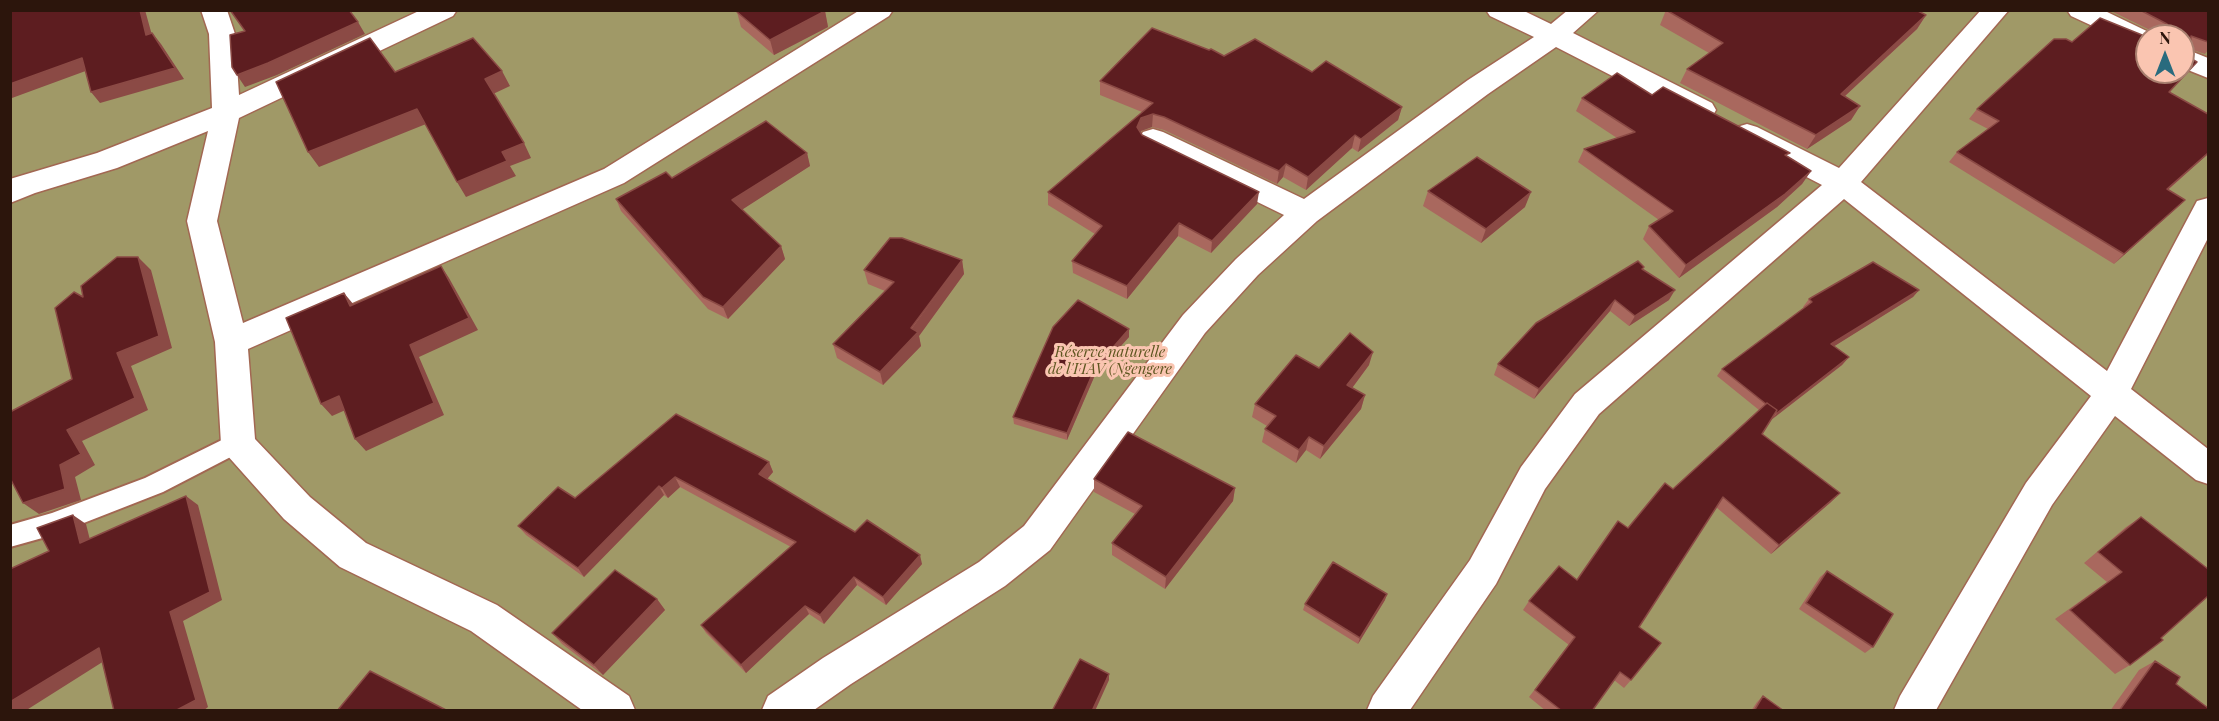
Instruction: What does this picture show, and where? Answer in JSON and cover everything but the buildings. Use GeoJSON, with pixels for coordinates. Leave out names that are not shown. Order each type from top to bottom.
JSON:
{"type":"FeatureCollection","features":[{"type":"Feature","properties":{"kind":"street"},"geometry":{"type":"LineString","coordinates":[[214,10],[222,34],[226,113],[202,221],[231,342],[238,442],[297,508],[353,555],[484,618],[615,711]]}},
{"type":"Feature","properties":{"kind":"street"},"geometry":{"type":"LineString","coordinates":[[10,192],[25,185],[107,161],[226,113],[444,10]]}},
{"type":"Feature","properties":{"kind":"street"},"geometry":{"type":"LineString","coordinates":[[231,342],[614,176],[880,10]]}},
{"type":"Feature","properties":{"kind":"street"},"geometry":{"type":"LineString","coordinates":[[1499,10],[1654,84],[1843,183],[2208,468]]}},
{"type":"Feature","properties":{"kind":"street"},"geometry":{"type":"LineString","coordinates":[[782,711],[837,671],[992,574],[1037,538],[1194,324],[1247,267],[1306,213],[1478,87],[1530,53],[1586,10]]}},
{"type":"Feature","properties":{"kind":"street"},"geometry":{"type":"LineString","coordinates":[[1387,711],[1483,572],[1533,478],[1587,404],[1843,183],[1996,10]]}},
{"type":"Feature","properties":{"kind":"street"},"geometry":{"type":"LineString","coordinates":[[2080,10],[2135,35]]}},
{"type":"Feature","properties":{"kind":"street"},"geometry":{"type":"LineString","coordinates":[[1153,139],[1306,213]]}},
{"type":"Feature","properties":{"kind":"street"},"geometry":{"type":"LineString","coordinates":[[1914,711],[2039,494],[2113,392],[2208,209]]}},
{"type":"Feature","properties":{"kind":"lane"},"geometry":{"type":"LineString","coordinates":[[10,536],[52,524],[154,485],[238,442]]}},
{"type":"Feature","properties":{"kind":"green space","name":"Réserve naturelle de l'ITAV (Ngengere"},"geometry":{"type":"Polygon","coordinates":[[[11,11],[2208,11],[2208,710],[11,710],[11,11]]]}}]}
